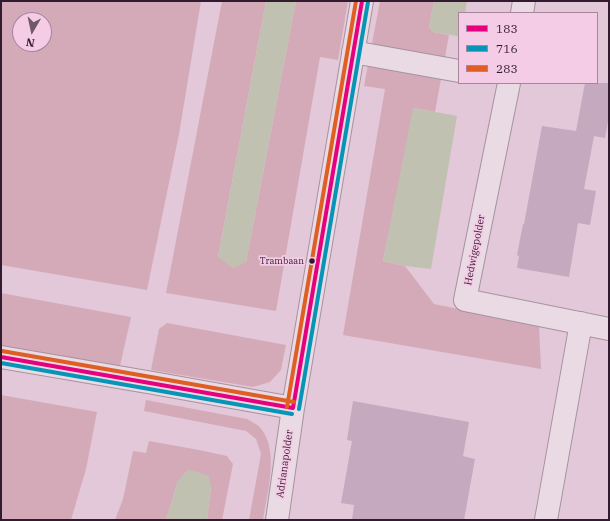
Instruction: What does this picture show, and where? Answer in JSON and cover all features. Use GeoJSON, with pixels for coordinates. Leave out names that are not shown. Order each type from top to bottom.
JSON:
{"type":"FeatureCollection","features":[{"type":"Feature","properties":{"kind":"street","name":"Adrianapolder"},"geometry":{"type":"LineString","coordinates":[[277,520],[293,408],[362,1]]}},
{"type":"Feature","properties":{"kind":"street"},"geometry":{"type":"LineString","coordinates":[[522,12],[524,1]]}},
{"type":"Feature","properties":{"kind":"street"},"geometry":{"type":"LineString","coordinates":[[353,52],[458,71]]}},
{"type":"Feature","properties":{"kind":"street","name":"Hedwigepolder"},"geometry":{"type":"LineString","coordinates":[[509,84],[465,300],[609,329]]}},
{"type":"Feature","properties":{"kind":"street"},"geometry":{"type":"LineString","coordinates":[[546,520],[581,323]]}},
{"type":"Feature","properties":{"kind":"street"},"geometry":{"type":"LineString","coordinates":[[1,357],[293,408]]}},
{"type":"Feature","properties":{"kind":"shaded area"},"geometry":{"type":"Polygon","coordinates":[[[1,1],[201,1],[179,134],[147,290],[1,265],[1,1]]]}},
{"type":"Feature","properties":{"kind":"shaded area"},"geometry":{"type":"Polygon","coordinates":[[[222,1],[266,1],[218,257],[246,262],[296,1],[348,1],[338,60],[320,57],[276,311],[166,293],[222,1]]]}},
{"type":"Feature","properties":{"kind":"shaded area"},"geometry":{"type":"Polygon","coordinates":[[[266,1],[296,1],[246,262],[233,268],[218,257],[266,1]]]}},
{"type":"Feature","properties":{"kind":"shaded area"},"geometry":{"type":"Polygon","coordinates":[[[380,1],[434,1],[429,27],[433,32],[449,35],[435,112],[414,108],[383,261],[405,266],[434,304],[539,325],[541,369],[343,335],[385,89],[364,86],[380,1]]]}},
{"type":"Feature","properties":{"kind":"shaded area"},"geometry":{"type":"Polygon","coordinates":[[[434,1],[467,1],[465,12],[458,12],[458,36],[433,32],[429,27],[434,1]]]}},
{"type":"Feature","properties":{"kind":"shaded area"},"geometry":{"type":"Polygon","coordinates":[[[413,108],[457,116],[431,269],[405,266],[383,261],[413,108]]]}},
{"type":"Feature","properties":{"kind":"shaded area"},"geometry":{"type":"Polygon","coordinates":[[[1,293],[131,317],[120,366],[1,346],[1,293]]]}},
{"type":"Feature","properties":{"kind":"shaded area"},"geometry":{"type":"Polygon","coordinates":[[[167,323],[286,345],[281,370],[270,382],[253,387],[151,370],[159,329],[167,323]]]}},
{"type":"Feature","properties":{"kind":"shaded area"},"geometry":{"type":"Polygon","coordinates":[[[1,395],[97,412],[86,469],[71,520],[1,520],[1,395]]]}},
{"type":"Feature","properties":{"kind":"shaded area"},"geometry":{"type":"Polygon","coordinates":[[[146,400],[247,419],[261,428],[267,439],[271,462],[269,486],[263,520],[249,520],[261,454],[256,439],[246,431],[144,411],[146,400]]]}},
{"type":"Feature","properties":{"kind":"shaded area"},"geometry":{"type":"Polygon","coordinates":[[[149,441],[227,456],[233,464],[222,520],[207,520],[211,487],[178,481],[166,520],[115,520],[123,499],[133,451],[146,453],[149,441]]]}},
{"type":"Feature","properties":{"kind":"shaded area"},"geometry":{"type":"Polygon","coordinates":[[[187,470],[209,476],[211,487],[207,520],[166,520],[178,481],[187,470]]]}},
{"type":"Feature","properties":{"kind":"building"},"geometry":{"type":"Polygon","coordinates":[[[609,83],[609,116],[605,138],[594,136],[584,189],[596,191],[590,225],[578,223],[569,277],[517,268],[519,256],[517,255],[542,126],[576,131],[585,84],[609,83]]]}},
{"type":"Feature","properties":{"kind":"building"},"geometry":{"type":"Polygon","coordinates":[[[353,401],[469,422],[463,456],[475,459],[464,520],[352,520],[354,505],[341,503],[352,441],[347,440],[353,401]]]}},
{"type":"Feature","properties":{"kind":"transit line","name":"283"},"geometry":{"type":"LineString","coordinates":[[287,407],[356,1]]}},
{"type":"Feature","properties":{"kind":"transit line","name":"183"},"geometry":{"type":"LineString","coordinates":[[293,408],[362,1]]}},
{"type":"Feature","properties":{"kind":"transit line","name":"716"},"geometry":{"type":"LineString","coordinates":[[299,409],[368,2]]}},
{"type":"Feature","properties":{"kind":"transit line","name":"283"},"geometry":{"type":"LineString","coordinates":[[2,351],[294,402]]}},
{"type":"Feature","properties":{"kind":"transit line","name":"183"},"geometry":{"type":"LineString","coordinates":[[1,357],[293,408]]}},
{"type":"Feature","properties":{"kind":"transit line","name":"716"},"geometry":{"type":"LineString","coordinates":[[1,363],[292,414]]}},
{"type":"Feature","properties":{"kind":"place","name":"Trambaan"},"geometry":{"type":"Point","coordinates":[312,261]}}]}
